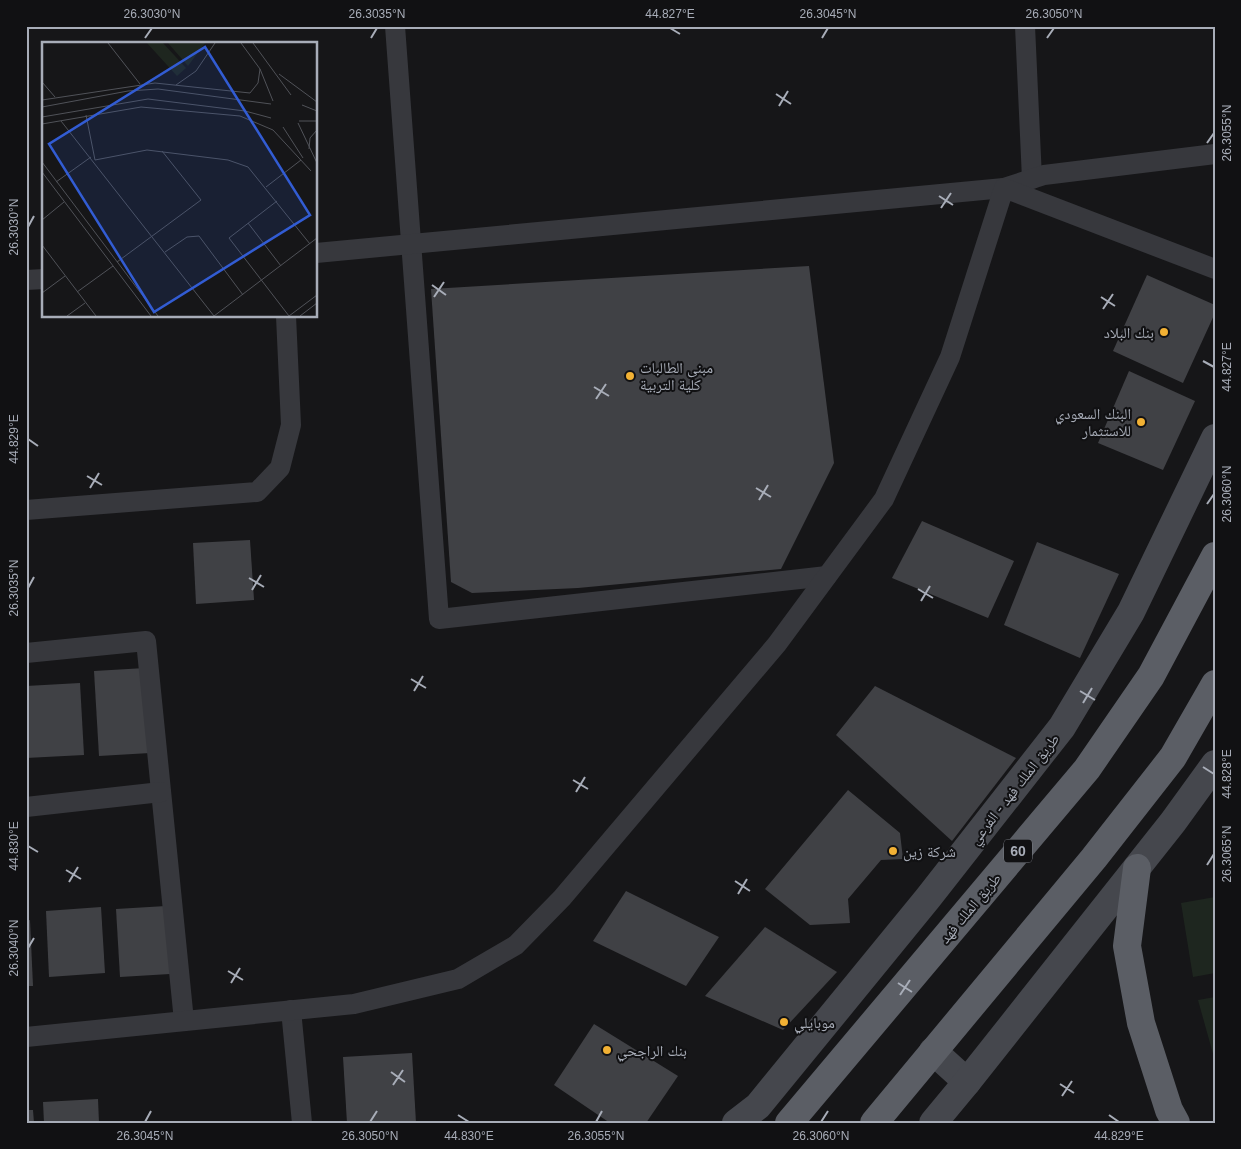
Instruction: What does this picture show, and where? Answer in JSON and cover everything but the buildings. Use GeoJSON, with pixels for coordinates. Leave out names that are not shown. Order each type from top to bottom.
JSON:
{"type":"FeatureCollection","features":[{"type":"Feature","properties":{"kind":"highway","name":"طريق الملك فهد"},"geometry":{"type":"LineString","coordinates":[[789,1123],[1087,769],[1151,676],[1215,556]]}},
{"type":"Feature","properties":{"kind":"highway"},"geometry":{"type":"LineString","coordinates":[[874,1123],[1094,858],[1173,757],[1215,684]]}},
{"type":"Feature","properties":{"kind":"highway"},"geometry":{"type":"LineString","coordinates":[[1137,868],[1127,946],[1141,1023],[1169,1110],[1176,1123]]}},
{"type":"Feature","properties":{"kind":"main road","name":"طريق الملك فهد - الفرعي"},"geometry":{"type":"LineString","coordinates":[[736,1123],[758,1106],[928,898],[1062,727],[1131,612],[1208,456],[1215,438]]}},
{"type":"Feature","properties":{"kind":"main road"},"geometry":{"type":"LineString","coordinates":[[933,1123],[968,1082],[1137,868],[1215,764]]}},
{"type":"Feature","properties":{"kind":"main road"},"geometry":{"type":"LineString","coordinates":[[830,1016],[860,1038]]}},
{"type":"Feature","properties":{"kind":"main road"},"geometry":{"type":"LineString","coordinates":[[933,1051],[968,1082]]}},
{"type":"Feature","properties":{"kind":"street"},"geometry":{"type":"LineString","coordinates":[[395,26],[439,619],[827,576]]}},
{"type":"Feature","properties":{"kind":"street"},"geometry":{"type":"LineString","coordinates":[[1025,26],[1032,179]]}},
{"type":"Feature","properties":{"kind":"street"},"geometry":{"type":"LineString","coordinates":[[318,253],[1004,188],[1044,175],[1215,154]]}},
{"type":"Feature","properties":{"kind":"street"},"geometry":{"type":"LineString","coordinates":[[1004,188],[1215,269]]}},
{"type":"Feature","properties":{"kind":"street"},"geometry":{"type":"LineString","coordinates":[[26,1037],[354,1004],[458,979],[516,945],[562,898],[777,644],[884,498],[950,358],[1004,188]]}},
{"type":"Feature","properties":{"kind":"street"},"geometry":{"type":"LineString","coordinates":[[26,280],[42,278]]}},
{"type":"Feature","properties":{"kind":"street"},"geometry":{"type":"LineString","coordinates":[[26,510],[257,492],[280,468],[291,425],[286,318]]}},
{"type":"Feature","properties":{"kind":"street"},"geometry":{"type":"LineString","coordinates":[[26,653],[146,642],[184,1021]]}},
{"type":"Feature","properties":{"kind":"street"},"geometry":{"type":"LineString","coordinates":[[26,807],[161,792]]}},
{"type":"Feature","properties":{"kind":"street"},"geometry":{"type":"LineString","coordinates":[[291,1010],[302,1123]]}},
{"type":"Feature","properties":{"kind":"shaded area"},"geometry":{"type":"Polygon","coordinates":[[[1215,897],[1215,973],[1193,977],[1181,903],[1215,897]]]}},
{"type":"Feature","properties":{"kind":"shaded area"},"geometry":{"type":"Polygon","coordinates":[[[1215,997],[1215,1061],[1198,1000],[1215,997]]]}},
{"type":"Feature","properties":{"kind":"place","name":"بنك البلاد"},"geometry":{"type":"Point","coordinates":[1164,332]}},
{"type":"Feature","properties":{"kind":"place","name":"مبنى الطالبات كلية التربية"},"geometry":{"type":"Point","coordinates":[630,376]}},
{"type":"Feature","properties":{"kind":"place","name":"البنك السعودي للاستثمار"},"geometry":{"type":"Point","coordinates":[1141,422]}},
{"type":"Feature","properties":{"kind":"place","name":"شركة زين"},"geometry":{"type":"Point","coordinates":[893,851]}},
{"type":"Feature","properties":{"kind":"place","name":"موبايلي"},"geometry":{"type":"Point","coordinates":[784,1022]}},
{"type":"Feature","properties":{"kind":"place","name":"بنك الراجحي"},"geometry":{"type":"Point","coordinates":[607,1050]}}]}
